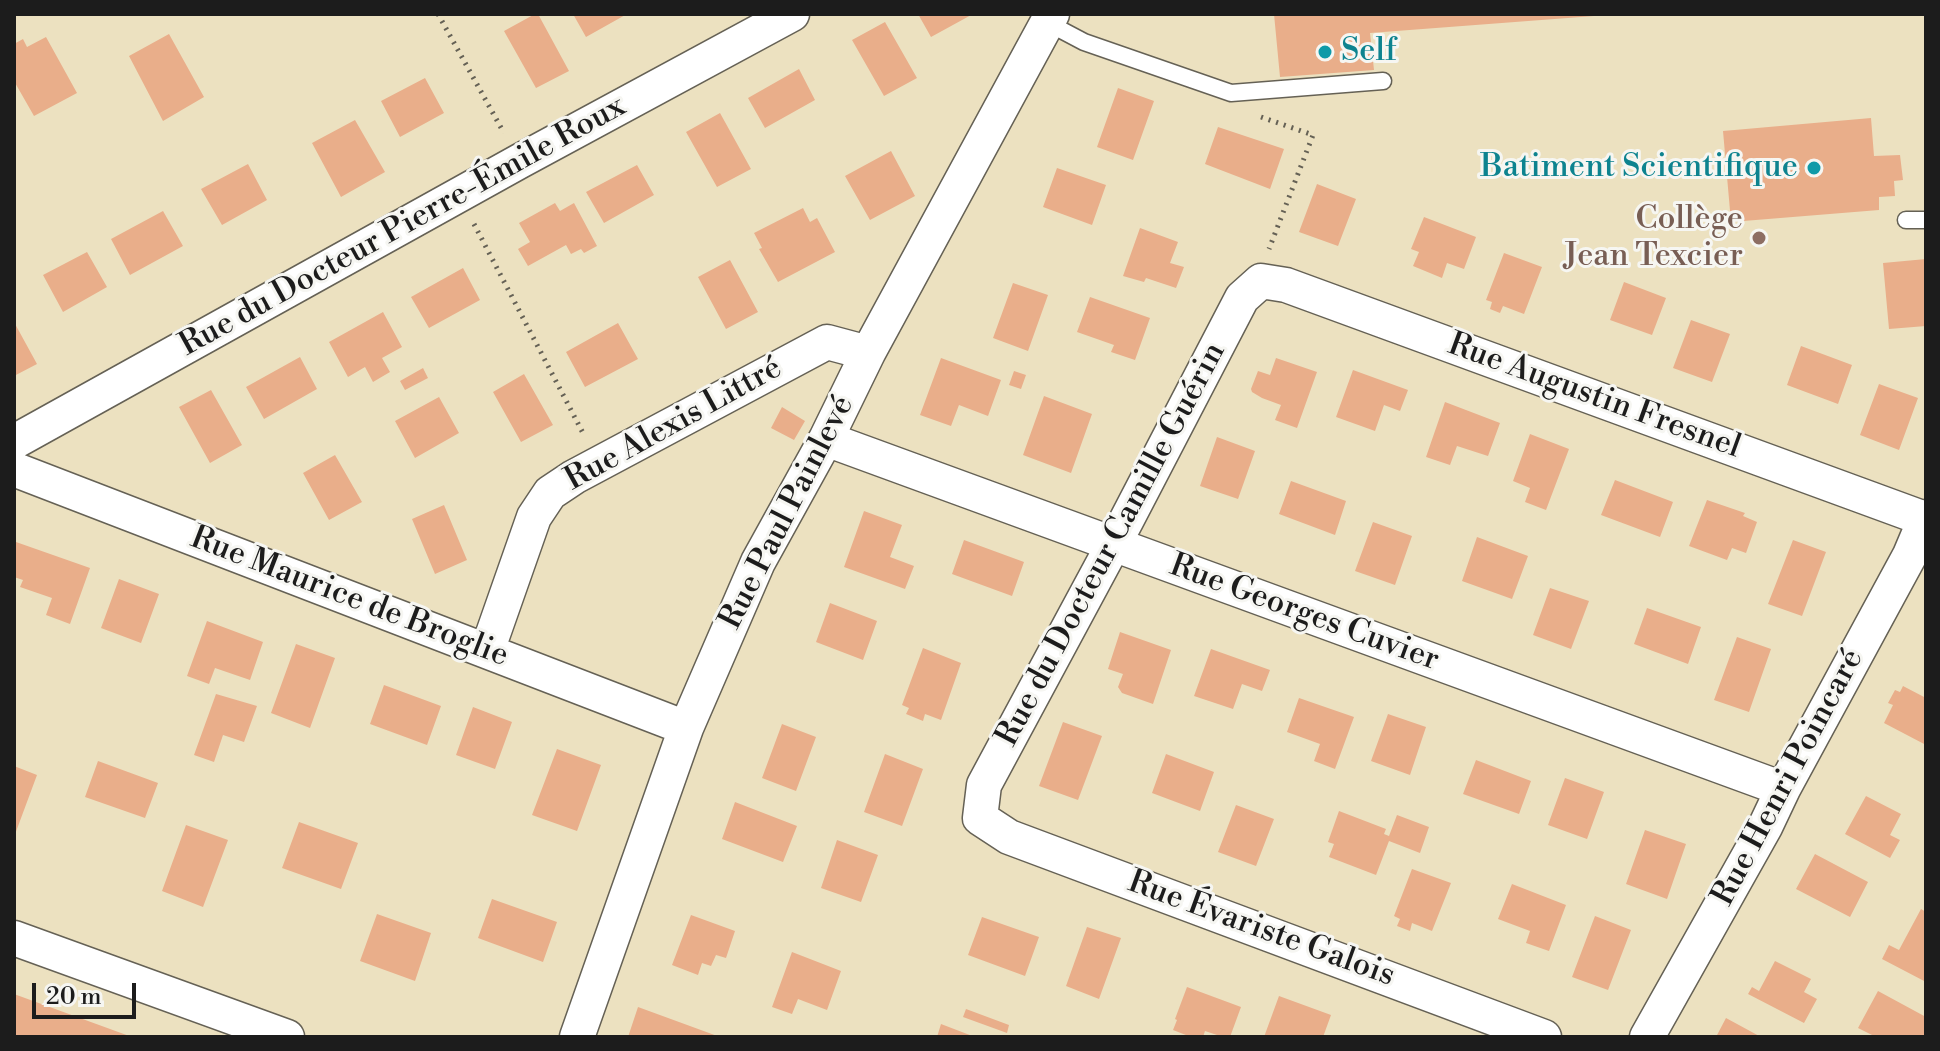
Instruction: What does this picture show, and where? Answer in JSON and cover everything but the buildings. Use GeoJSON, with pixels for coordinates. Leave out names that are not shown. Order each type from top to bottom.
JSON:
{"type":"FeatureCollection","features":[{"type":"Feature","properties":{"kind":"street","name":"Rue du Docteur Pierre-Émile Roux"},"geometry":{"type":"LineString","coordinates":[[14,442],[792,14]]}},
{"type":"Feature","properties":{"kind":"street","name":"Rue Paul Painlevé"},"geometry":{"type":"LineString","coordinates":[[577,1037],[686,728],[758,562],[1050,18]]}},
{"type":"Feature","properties":{"kind":"street","name":"Rue Augustin Fresnel"},"geometry":{"type":"LineString","coordinates":[[1261,281],[1286,285],[1925,518]]}},
{"type":"Feature","properties":{"kind":"street","name":"Rue du Docteur Camille Guérin"},"geometry":{"type":"LineString","coordinates":[[980,818],[984,785],[1242,298],[1261,281]]}},
{"type":"Feature","properties":{"kind":"street","name":"Rue Alexis Littré"},"geometry":{"type":"LineString","coordinates":[[487,651],[534,517],[550,493],[827,342],[868,353]]}},
{"type":"Feature","properties":{"kind":"street","name":"Rue Georges Cuvier"},"geometry":{"type":"LineString","coordinates":[[826,439],[1783,789]]}},
{"type":"Feature","properties":{"kind":"street","name":"Rue Maurice de Broglie"},"geometry":{"type":"LineString","coordinates":[[14,468],[686,728]]}},
{"type":"Feature","properties":{"kind":"street","name":"Rue Henri Poincaré"},"geometry":{"type":"LineString","coordinates":[[1647,1037],[1765,827],[1910,555],[1925,518]]}},
{"type":"Feature","properties":{"kind":"street","name":"Rue Évariste Galois"},"geometry":{"type":"LineString","coordinates":[[980,818],[1009,837],[1544,1037]]}},
{"type":"Feature","properties":{"kind":"street"},"geometry":{"type":"LineString","coordinates":[[14,938],[287,1037]]}},
{"type":"Feature","properties":{"kind":"lane"},"geometry":{"type":"LineString","coordinates":[[1050,18],[1084,42],[1231,93],[1383,81]]}},
{"type":"Feature","properties":{"kind":"lane"},"geometry":{"type":"LineString","coordinates":[[1906,220],[1926,220]]}},
{"type":"Feature","properties":{"kind":"path"},"geometry":{"type":"LineString","coordinates":[[438,14],[520,161]]}},
{"type":"Feature","properties":{"kind":"path"},"geometry":{"type":"LineString","coordinates":[[1241,92],[1243,111],[1313,135],[1265,260],[1261,281]]}},
{"type":"Feature","properties":{"kind":"path"},"geometry":{"type":"LineString","coordinates":[[459,195],[599,464]]}},
{"type":"Feature","properties":{"kind":"place","name":"Self"},"geometry":{"type":"Point","coordinates":[1325,52]}},
{"type":"Feature","properties":{"kind":"place","name":"Batiment Scientifique"},"geometry":{"type":"Point","coordinates":[1814,168]}},
{"type":"Feature","properties":{"kind":"place","name":"Collège Jean Texcier"},"geometry":{"type":"Point","coordinates":[1759,238]}}]}
